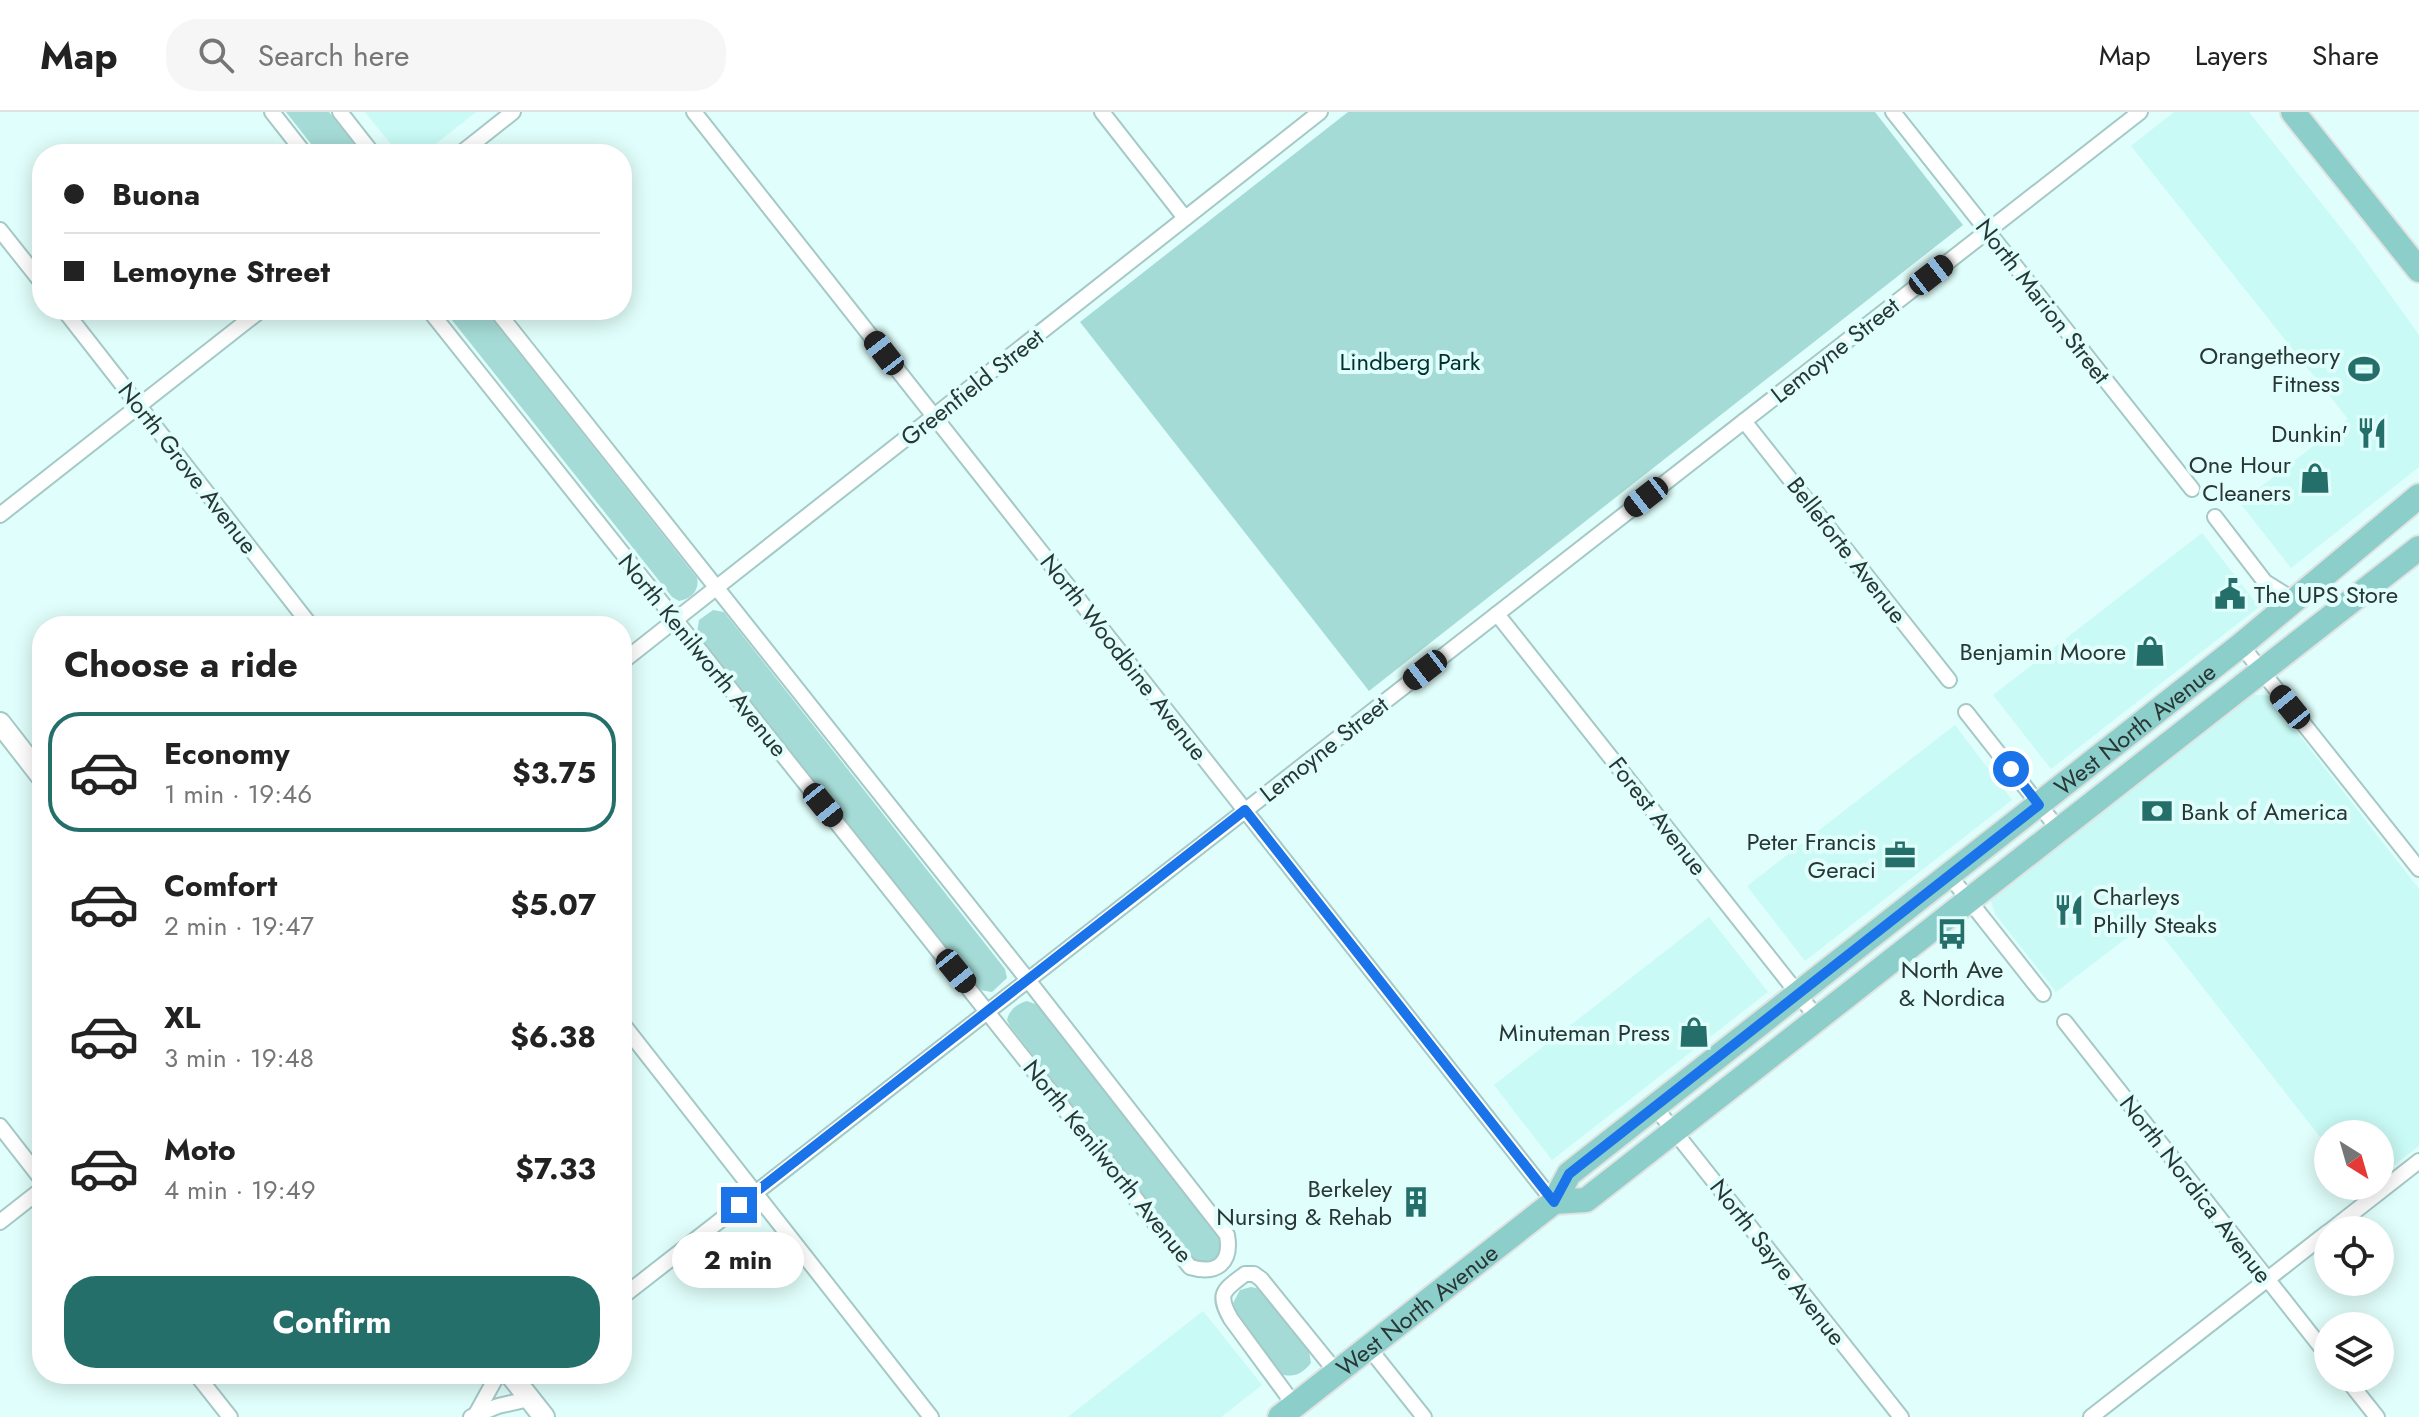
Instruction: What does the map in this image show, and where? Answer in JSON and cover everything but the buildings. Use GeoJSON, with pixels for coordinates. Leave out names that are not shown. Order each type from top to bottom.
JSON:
{"type":"FeatureCollection","features":[{"type":"Feature","properties":{"kind":"main road"},"geometry":{"type":"LineString","coordinates":[[2293,112],[2419,270]]}},
{"type":"Feature","properties":{"kind":"main road","name":"West North Avenue"},"geometry":{"type":"LineString","coordinates":[[1288,1411],[1554,1202],[1569,1174],[2241,645],[2419,496]]}},
{"type":"Feature","properties":{"kind":"main road","name":"West North Avenue"},"geometry":{"type":"LineString","coordinates":[[1554,1202],[1586,1200],[2419,548]]}},
{"type":"Feature","properties":{"kind":"street"},"geometry":{"type":"LineString","coordinates":[[272,112],[297,144]]}},
{"type":"Feature","properties":{"kind":"street"},"geometry":{"type":"LineString","coordinates":[[340,112],[365,144]]}},
{"type":"Feature","properties":{"kind":"street"},"geometry":{"type":"LineString","coordinates":[[473,144],[513,112]]}},
{"type":"Feature","properties":{"kind":"street","name":"North Woodbine Avenue"},"geometry":{"type":"LineString","coordinates":[[694,112],[1554,1202]]}},
{"type":"Feature","properties":{"kind":"street"},"geometry":{"type":"LineString","coordinates":[[1102,112],[1185,218]]}},
{"type":"Feature","properties":{"kind":"street","name":"Greenfield Street"},"geometry":{"type":"LineString","coordinates":[[632,654],[1320,112]]}},
{"type":"Feature","properties":{"kind":"street","name":"North Marion Street"},"geometry":{"type":"LineString","coordinates":[[1893,112],[2192,489]]}},
{"type":"Feature","properties":{"kind":"street","name":"Lemoyne Street"},"geometry":{"type":"LineString","coordinates":[[632,1289],[2140,112]]}},
{"type":"Feature","properties":{"kind":"street"},"geometry":{"type":"LineString","coordinates":[[0,230],[32,270]]}},
{"type":"Feature","properties":{"kind":"street","name":"North Grove Avenue"},"geometry":{"type":"LineString","coordinates":[[72,320],[303,616]]}},
{"type":"Feature","properties":{"kind":"street"},"geometry":{"type":"LineString","coordinates":[[0,515],[248,320]]}},
{"type":"Feature","properties":{"kind":"street","name":"North Kenilworth Avenue"},"geometry":{"type":"LineString","coordinates":[[437,320],[1190,1267],[1204,1271],[1217,1267],[1226,1259],[1229,1248],[1227,1235],[504,320]]}},
{"type":"Feature","properties":{"kind":"street","name":"Belleforte Avenue"},"geometry":{"type":"LineString","coordinates":[[1744,421],[1949,680]]}},
{"type":"Feature","properties":{"kind":"street"},"geometry":{"type":"LineString","coordinates":[[2215,517],[2284,608]]}},
{"type":"Feature","properties":{"kind":"street"},"geometry":{"type":"LineString","coordinates":[[2265,582],[2284,608]]}},
{"type":"Feature","properties":{"kind":"street","name":"Forest Avenue"},"geometry":{"type":"LineString","coordinates":[[1497,614],[1818,1019]]}},
{"type":"Feature","properties":{"kind":"street"},"geometry":{"type":"LineString","coordinates":[[2241,645],[2419,869]]}},
{"type":"Feature","properties":{"kind":"street"},"geometry":{"type":"LineString","coordinates":[[1966,712],[2059,830]]}},
{"type":"Feature","properties":{"kind":"street"},"geometry":{"type":"LineString","coordinates":[[0,723],[32,764]]}},
{"type":"Feature","properties":{"kind":"street"},"geometry":{"type":"LineString","coordinates":[[1949,875],[2043,994]]}},
{"type":"Feature","properties":{"kind":"street","name":"North Nordica Avenue"},"geometry":{"type":"LineString","coordinates":[[2065,1022],[2314,1338]]}},
{"type":"Feature","properties":{"kind":"street"},"geometry":{"type":"LineString","coordinates":[[632,1036],[931,1417]]}},
{"type":"Feature","properties":{"kind":"street","name":"North Sayre Avenue"},"geometry":{"type":"LineString","coordinates":[[1655,1107],[1901,1417]]}},
{"type":"Feature","properties":{"kind":"street"},"geometry":{"type":"LineString","coordinates":[[0,1126],[32,1167]]}},
{"type":"Feature","properties":{"kind":"street"},"geometry":{"type":"LineString","coordinates":[[2349,1216],[2419,1161]]}},
{"type":"Feature","properties":{"kind":"street"},"geometry":{"type":"LineString","coordinates":[[0,1222],[32,1197]]}},
{"type":"Feature","properties":{"kind":"street"},"geometry":{"type":"LineString","coordinates":[[2091,1417],[2314,1244]]}},
{"type":"Feature","properties":{"kind":"street"},"geometry":{"type":"LineString","coordinates":[[1288,1411],[1223,1306],[1225,1289],[1245,1274],[1254,1274],[1261,1279],[1337,1373]]}},
{"type":"Feature","properties":{"kind":"street"},"geometry":{"type":"LineString","coordinates":[[1369,1348],[1424,1417]]}},
{"type":"Feature","properties":{"kind":"street"},"geometry":{"type":"LineString","coordinates":[[204,1384],[230,1417]]}},
{"type":"Feature","properties":{"kind":"street"},"geometry":{"type":"LineString","coordinates":[[474,1415],[504,1384]]}},
{"type":"Feature","properties":{"kind":"street"},"geometry":{"type":"LineString","coordinates":[[518,1384],[544,1417]]}},
{"type":"Feature","properties":{"kind":"street"},"geometry":{"type":"LineString","coordinates":[[2357,1392],[2377,1417]]}},
{"type":"Feature","properties":{"kind":"street"},"geometry":{"type":"LineString","coordinates":[[474,1415],[529,1399]]}},
{"type":"Feature","properties":{"kind":"shaded area"},"geometry":{"type":"Polygon","coordinates":[[[365,112],[476,112],[436,144],[391,144],[365,112]]]}},
{"type":"Feature","properties":{"kind":"shaded area"},"geometry":{"type":"Polygon","coordinates":[[[2174,112],[2249,112],[2356,247],[2419,335],[2419,467],[2291,568],[2240,503],[2348,419],[2131,146],[2174,112]]]}},
{"type":"Feature","properties":{"kind":"shaded area"},"geometry":{"type":"Polygon","coordinates":[[[2202,533],[2259,607],[2051,769],[1993,695],[2202,533]]]}},
{"type":"Feature","properties":{"kind":"shaded area"},"geometry":{"type":"Polygon","coordinates":[[[2252,695],[2268,695],[2419,889],[2419,1146],[2394,1165],[2394,1120],[2314,1120],[2314,1129],[2150,920],[2056,992],[1995,914],[1990,898],[2252,695]]]}},
{"type":"Feature","properties":{"kind":"shaded area"},"geometry":{"type":"Polygon","coordinates":[[[1955,725],[2012,800],[1805,961],[1747,886],[1955,725]]]}},
{"type":"Feature","properties":{"kind":"shaded area"},"geometry":{"type":"Polygon","coordinates":[[[1709,917],[1768,992],[1552,1160],[1494,1085],[1709,917]]]}},
{"type":"Feature","properties":{"kind":"shaded area"},"geometry":{"type":"Polygon","coordinates":[[[1203,1311],[1262,1385],[1221,1417],[1068,1417],[1203,1311]]]}},
{"type":"Feature","properties":{"kind":"green space"},"geometry":{"type":"Polygon","coordinates":[[[286,112],[329,112],[354,144],[311,144],[286,112]]]}},
{"type":"Feature","properties":{"kind":"green space","name":"Lindberg Park"},"geometry":{"type":"Polygon","coordinates":[[[1348,112],[1875,112],[1963,225],[1369,691],[1080,322],[1348,112]]]}},
{"type":"Feature","properties":{"kind":"green space"},"geometry":{"type":"Polygon","coordinates":[[[452,320],[493,320],[697,578],[696,590],[691,596],[679,601],[672,597],[452,320]]]}},
{"type":"Feature","properties":{"kind":"green space"},"geometry":{"type":"Polygon","coordinates":[[[713,610],[724,612],[1005,969],[1007,978],[992,992],[980,990],[697,633],[699,620],[713,610]]]}},
{"type":"Feature","properties":{"kind":"green space"},"geometry":{"type":"Polygon","coordinates":[[[1027,1001],[1038,1005],[1221,1240],[1222,1251],[1211,1263],[1202,1264],[1194,1260],[1010,1026],[1007,1020],[1010,1013],[1017,1005],[1027,1001]]]}},
{"type":"Feature","properties":{"kind":"green space"},"geometry":{"type":"Polygon","coordinates":[[[1251,1287],[1260,1289],[1309,1351],[1311,1363],[1301,1372],[1289,1376],[1280,1374],[1234,1311],[1233,1303],[1240,1290],[1251,1287]]]}},
{"type":"Feature","properties":{"kind":"place","name":"Orangetheory Fitness"},"geometry":{"type":"Point","coordinates":[2364,369]}},
{"type":"Feature","properties":{"kind":"place","name":"Dunkin'"},"geometry":{"type":"Point","coordinates":[2372,433]}},
{"type":"Feature","properties":{"kind":"place","name":"One Hour Cleaners"},"geometry":{"type":"Point","coordinates":[2315,478]}},
{"type":"Feature","properties":{"kind":"place","name":"The UPS Store"},"geometry":{"type":"Point","coordinates":[2230,594]}},
{"type":"Feature","properties":{"kind":"place","name":"Benjamin Moore"},"geometry":{"type":"Point","coordinates":[2150,651]}},
{"type":"Feature","properties":{"kind":"place","name":"Bank of America"},"geometry":{"type":"Point","coordinates":[2157,811]}},
{"type":"Feature","properties":{"kind":"place","name":"Peter Francis Geraci"},"geometry":{"type":"Point","coordinates":[1900,855]}},
{"type":"Feature","properties":{"kind":"place","name":"Charleys Philly Steaks"},"geometry":{"type":"Point","coordinates":[2069,910]}},
{"type":"Feature","properties":{"kind":"place","name":"North Ave & Nordica"},"geometry":{"type":"Point","coordinates":[1952,934]}},
{"type":"Feature","properties":{"kind":"place","name":"Minuteman Press"},"geometry":{"type":"Point","coordinates":[1694,1032]}},
{"type":"Feature","properties":{"kind":"place","name":"Berkeley Nursing & Rehab"},"geometry":{"type":"Point","coordinates":[1416,1202]}},
{"type":"Feature","properties":{"kind":"route"},"geometry":{"type":"LineString","coordinates":[[739,1205],[1245,810],[1554,1202],[1569,1174],[2039,805],[2011,769]]}}]}
